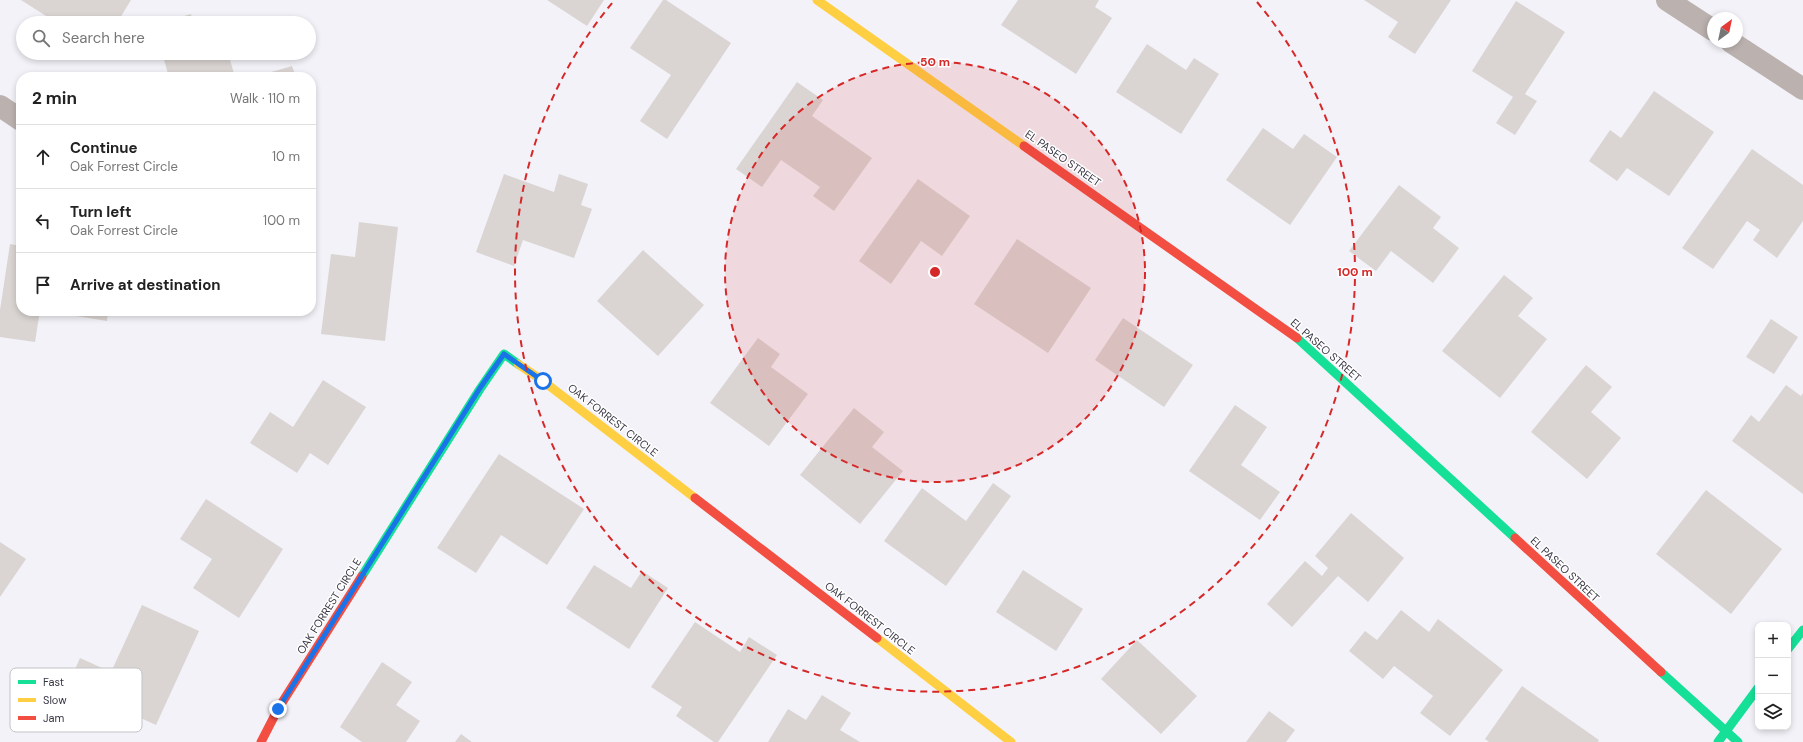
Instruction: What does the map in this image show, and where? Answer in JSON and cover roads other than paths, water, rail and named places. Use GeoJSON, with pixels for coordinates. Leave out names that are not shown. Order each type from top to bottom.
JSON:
{"type":"FeatureCollection","features":[{"type":"Feature","properties":{"kind":"street","name":"EL PASEO STREET"},"geometry":{"type":"LineString","coordinates":[[817,0],[1298,339],[1725,732],[1738,742]]}},
{"type":"Feature","properties":{"kind":"street"},"geometry":{"type":"LineString","coordinates":[[1667,0],[1707,26]]}},
{"type":"Feature","properties":{"kind":"street"},"geometry":{"type":"LineString","coordinates":[[1740,48],[1803,88]]}},
{"type":"Feature","properties":{"kind":"street"},"geometry":{"type":"LineString","coordinates":[[0,106],[16,117]]}},
{"type":"Feature","properties":{"kind":"street","name":"OAK FORREST CIRCLE"},"geometry":{"type":"LineString","coordinates":[[262,742],[278,709],[480,388],[504,354],[543,381],[1011,742]]}},
{"type":"Feature","properties":{"kind":"street"},"geometry":{"type":"LineString","coordinates":[[1791,645],[1803,630]]}},
{"type":"Feature","properties":{"kind":"street"},"geometry":{"type":"LineString","coordinates":[[1718,742],[1755,692]]}}]}
